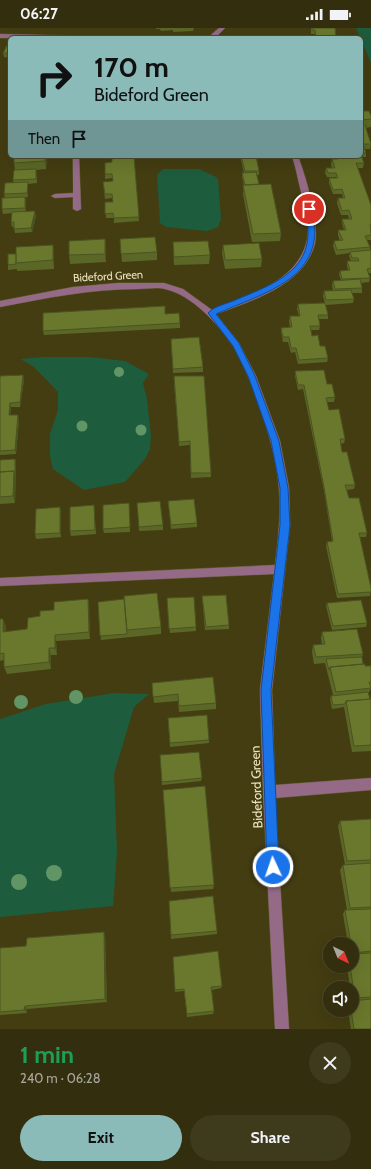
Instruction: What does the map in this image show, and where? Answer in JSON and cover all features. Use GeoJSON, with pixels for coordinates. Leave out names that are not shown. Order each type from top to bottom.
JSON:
{"type":"FeatureCollection","features":[{"type":"Feature","properties":{"kind":"street"},"geometry":{"type":"LineString","coordinates":[[216,36],[222,28]]}},
{"type":"Feature","properties":{"kind":"street"},"geometry":{"type":"LineString","coordinates":[[76,158],[77,209]]}},
{"type":"Feature","properties":{"kind":"street"},"geometry":{"type":"LineString","coordinates":[[211,313],[274,286],[296,271],[307,257],[311,243],[312,224],[296,158]]}},
{"type":"Feature","properties":{"kind":"street"},"geometry":{"type":"LineString","coordinates":[[55,196],[76,195]]}},
{"type":"Feature","properties":{"kind":"street","name":"Bideford Green"},"geometry":{"type":"LineString","coordinates":[[0,304],[73,290],[118,286],[164,286],[180,291],[211,313],[236,345],[252,376],[275,441],[284,488],[285,525],[266,690],[269,792],[282,1029]]}},
{"type":"Feature","properties":{"kind":"street"},"geometry":{"type":"LineString","coordinates":[[0,582],[279,569]]}},
{"type":"Feature","properties":{"kind":"street"},"geometry":{"type":"LineString","coordinates":[[269,792],[371,784]]}},
{"type":"Feature","properties":{"kind":"green space"},"geometry":{"type":"Polygon","coordinates":[[[356,28],[371,28],[371,63],[363,44],[363,36],[359,36],[356,28]]]}},
{"type":"Feature","properties":{"kind":"green space"},"geometry":{"type":"Polygon","coordinates":[[[163,169],[199,169],[218,179],[221,219],[218,227],[207,231],[166,227],[160,223],[157,175],[163,169]]]}},
{"type":"Feature","properties":{"kind":"green space"},"geometry":{"type":"Polygon","coordinates":[[[44,357],[90,357],[125,361],[149,374],[143,383],[147,399],[151,436],[150,449],[145,459],[125,482],[84,490],[53,469],[50,456],[50,434],[58,410],[58,392],[33,366],[20,359],[44,357]]]}},
{"type":"Feature","properties":{"kind":"green space"},"geometry":{"type":"Polygon","coordinates":[[[114,693],[149,694],[134,707],[114,774],[117,852],[113,906],[0,917],[0,719],[46,704],[114,693]]]}},
{"type":"Feature","properties":{"kind":"building"},"geometry":{"type":"Polygon","coordinates":[[[312,28],[335,28],[336,36],[316,36],[315,30],[312,30],[312,28]]]}},
{"type":"Feature","properties":{"kind":"building"},"geometry":{"type":"Polygon","coordinates":[[[8,43],[8,53],[3,53],[8,43]]]}},
{"type":"Feature","properties":{"kind":"building"},"geometry":{"type":"Polygon","coordinates":[[[363,111],[369,111],[371,119],[363,120],[363,111]]]}},
{"type":"Feature","properties":{"kind":"building"},"geometry":{"type":"Polygon","coordinates":[[[365,125],[371,144],[363,144],[363,126],[365,125]]]}},
{"type":"Feature","properties":{"kind":"building"},"geometry":{"type":"Polygon","coordinates":[[[363,144],[366,153],[363,153],[363,144]]]}},
{"type":"Feature","properties":{"kind":"building"},"geometry":{"type":"Polygon","coordinates":[[[14,158],[45,158],[45,161],[14,163],[14,158]]]}},
{"type":"Feature","properties":{"kind":"building"},"geometry":{"type":"Polygon","coordinates":[[[112,158],[134,158],[139,217],[114,218],[113,213],[105,214],[105,202],[113,202],[112,194],[105,194],[103,182],[113,181],[112,174],[105,174],[105,163],[112,162],[112,158]]]}},
{"type":"Feature","properties":{"kind":"building"},"geometry":{"type":"Polygon","coordinates":[[[242,158],[256,158],[259,171],[245,171],[242,158]]]}},
{"type":"Feature","properties":{"kind":"building"},"geometry":{"type":"Polygon","coordinates":[[[362,158],[364,163],[356,163],[371,205],[371,235],[365,236],[370,247],[337,250],[334,241],[343,240],[338,230],[346,230],[342,219],[352,219],[349,210],[342,211],[338,198],[345,198],[342,189],[333,190],[329,178],[338,178],[336,173],[328,173],[326,168],[335,168],[332,159],[362,158]]]}},
{"type":"Feature","properties":{"kind":"building"},"geometry":{"type":"Polygon","coordinates":[[[36,169],[36,179],[13,180],[14,170],[36,169]]]}},
{"type":"Feature","properties":{"kind":"building"},"geometry":{"type":"Polygon","coordinates":[[[256,172],[259,184],[245,185],[242,173],[256,172]]]}},
{"type":"Feature","properties":{"kind":"building"},"geometry":{"type":"Polygon","coordinates":[[[28,182],[27,193],[4,194],[5,183],[28,182]]]}},
{"type":"Feature","properties":{"kind":"building"},"geometry":{"type":"Polygon","coordinates":[[[271,184],[281,233],[253,234],[243,185],[271,184]]]}},
{"type":"Feature","properties":{"kind":"building"},"geometry":{"type":"Polygon","coordinates":[[[25,197],[25,208],[2,209],[2,198],[25,197]]]}},
{"type":"Feature","properties":{"kind":"building"},"geometry":{"type":"Polygon","coordinates":[[[35,211],[31,228],[14,229],[14,222],[11,222],[12,212],[35,211]]]}},
{"type":"Feature","properties":{"kind":"building"},"geometry":{"type":"Polygon","coordinates":[[[155,237],[157,252],[121,254],[120,239],[155,237]]]}},
{"type":"Feature","properties":{"kind":"building"},"geometry":{"type":"Polygon","coordinates":[[[105,239],[105,254],[69,255],[69,241],[105,239]]]}},
{"type":"Feature","properties":{"kind":"building"},"geometry":{"type":"Polygon","coordinates":[[[208,241],[210,255],[174,257],[173,242],[208,241]]]}},
{"type":"Feature","properties":{"kind":"building"},"geometry":{"type":"Polygon","coordinates":[[[259,243],[262,259],[225,260],[223,245],[259,243]]]}},
{"type":"Feature","properties":{"kind":"building"},"geometry":{"type":"Polygon","coordinates":[[[53,245],[53,260],[16,263],[16,247],[53,245]]]}},
{"type":"Feature","properties":{"kind":"building"},"geometry":{"type":"Polygon","coordinates":[[[371,250],[371,268],[367,269],[370,278],[342,279],[340,271],[350,270],[347,261],[359,261],[358,258],[352,258],[350,252],[371,250]]]}},
{"type":"Feature","properties":{"kind":"building"},"geometry":{"type":"Polygon","coordinates":[[[8,254],[16,254],[16,264],[8,265],[8,254]]]}},
{"type":"Feature","properties":{"kind":"building"},"geometry":{"type":"Polygon","coordinates":[[[360,279],[362,288],[335,289],[333,281],[360,279]]]}},
{"type":"Feature","properties":{"kind":"building"},"geometry":{"type":"Polygon","coordinates":[[[351,290],[354,299],[326,300],[324,291],[351,290]]]}},
{"type":"Feature","properties":{"kind":"building"},"geometry":{"type":"Polygon","coordinates":[[[325,303],[328,315],[318,315],[320,326],[310,326],[312,336],[318,335],[320,346],[325,346],[328,358],[299,360],[296,348],[291,348],[289,337],[283,337],[281,328],[292,327],[290,316],[300,316],[298,304],[325,303]]]}},
{"type":"Feature","properties":{"kind":"building"},"geometry":{"type":"Polygon","coordinates":[[[165,306],[165,314],[179,313],[180,323],[43,331],[43,313],[165,306]]]}},
{"type":"Feature","properties":{"kind":"building"},"geometry":{"type":"Polygon","coordinates":[[[199,337],[203,367],[173,369],[171,339],[199,337]]]}},
{"type":"Feature","properties":{"kind":"building"},"geometry":{"type":"Polygon","coordinates":[[[324,370],[327,384],[332,384],[335,397],[326,398],[329,410],[339,409],[345,439],[340,439],[342,452],[347,452],[355,485],[345,485],[349,498],[359,498],[367,533],[359,533],[371,592],[338,594],[327,542],[333,541],[324,487],[304,385],[298,385],[295,371],[324,370]]]}},
{"type":"Feature","properties":{"kind":"building"},"geometry":{"type":"Polygon","coordinates":[[[23,375],[20,402],[10,403],[9,415],[18,415],[15,450],[0,451],[0,376],[23,375]]]}},
{"type":"Feature","properties":{"kind":"building"},"geometry":{"type":"Polygon","coordinates":[[[174,376],[204,376],[211,473],[191,473],[190,441],[179,442],[174,376]]]}},
{"type":"Feature","properties":{"kind":"building"},"geometry":{"type":"Polygon","coordinates":[[[15,459],[15,474],[14,471],[0,472],[0,460],[15,459]]]}},
{"type":"Feature","properties":{"kind":"building"},"geometry":{"type":"Polygon","coordinates":[[[14,471],[13,496],[0,497],[0,472],[14,471]]]}},
{"type":"Feature","properties":{"kind":"building"},"geometry":{"type":"Polygon","coordinates":[[[194,499],[197,523],[171,525],[168,501],[194,499]]]}},
{"type":"Feature","properties":{"kind":"building"},"geometry":{"type":"Polygon","coordinates":[[[160,501],[163,525],[139,527],[137,503],[160,501]]]}},
{"type":"Feature","properties":{"kind":"building"},"geometry":{"type":"Polygon","coordinates":[[[129,503],[130,527],[103,529],[103,505],[129,503]]]}},
{"type":"Feature","properties":{"kind":"building"},"geometry":{"type":"Polygon","coordinates":[[[94,505],[95,530],[70,531],[70,507],[94,505]]]}},
{"type":"Feature","properties":{"kind":"building"},"geometry":{"type":"Polygon","coordinates":[[[60,507],[60,533],[35,534],[36,509],[60,507]]]}},
{"type":"Feature","properties":{"kind":"building"},"geometry":{"type":"Polygon","coordinates":[[[157,593],[161,627],[127,630],[124,596],[157,593]]]}},
{"type":"Feature","properties":{"kind":"building"},"geometry":{"type":"Polygon","coordinates":[[[226,595],[229,625],[206,627],[202,596],[226,595]]]}},
{"type":"Feature","properties":{"kind":"building"},"geometry":{"type":"Polygon","coordinates":[[[194,597],[196,627],[169,629],[167,598],[194,597]]]}},
{"type":"Feature","properties":{"kind":"building"},"geometry":{"type":"Polygon","coordinates":[[[88,599],[89,632],[55,635],[55,648],[49,648],[49,662],[4,667],[4,653],[0,654],[0,619],[3,619],[3,632],[27,629],[28,618],[40,616],[40,611],[54,610],[54,602],[88,599]]]}},
{"type":"Feature","properties":{"kind":"building"},"geometry":{"type":"Polygon","coordinates":[[[124,599],[127,634],[100,636],[98,602],[124,599]]]}},
{"type":"Feature","properties":{"kind":"building"},"geometry":{"type":"Polygon","coordinates":[[[361,600],[367,623],[333,626],[327,603],[361,600]]]}},
{"type":"Feature","properties":{"kind":"building"},"geometry":{"type":"Polygon","coordinates":[[[357,629],[363,654],[316,657],[313,645],[325,644],[322,632],[357,629]]]}},
{"type":"Feature","properties":{"kind":"building"},"geometry":{"type":"Polygon","coordinates":[[[362,657],[363,664],[330,667],[329,670],[326,659],[362,657]]]}},
{"type":"Feature","properties":{"kind":"building"},"geometry":{"type":"Polygon","coordinates":[[[365,664],[365,666],[371,666],[371,682],[369,682],[371,688],[336,692],[330,667],[365,664]]]}},
{"type":"Feature","properties":{"kind":"building"},"geometry":{"type":"Polygon","coordinates":[[[213,677],[216,703],[179,706],[178,694],[153,697],[152,683],[213,677]]]}},
{"type":"Feature","properties":{"kind":"building"},"geometry":{"type":"Polygon","coordinates":[[[368,692],[370,699],[346,701],[345,704],[333,705],[331,696],[368,692]]]}},
{"type":"Feature","properties":{"kind":"building"},"geometry":{"type":"Polygon","coordinates":[[[371,699],[371,745],[354,746],[346,701],[371,699]]]}},
{"type":"Feature","properties":{"kind":"building"},"geometry":{"type":"Polygon","coordinates":[[[207,715],[209,740],[170,743],[168,718],[207,715]]]}},
{"type":"Feature","properties":{"kind":"building"},"geometry":{"type":"Polygon","coordinates":[[[199,752],[202,778],[162,782],[160,755],[199,752]]]}},
{"type":"Feature","properties":{"kind":"building"},"geometry":{"type":"Polygon","coordinates":[[[205,786],[214,885],[170,888],[163,790],[205,786]]]}},
{"type":"Feature","properties":{"kind":"building"},"geometry":{"type":"Polygon","coordinates":[[[371,819],[371,860],[347,861],[340,821],[371,819]]]}},
{"type":"Feature","properties":{"kind":"building"},"geometry":{"type":"Polygon","coordinates":[[[371,863],[371,907],[350,908],[343,865],[371,863]]]}},
{"type":"Feature","properties":{"kind":"building"},"geometry":{"type":"Polygon","coordinates":[[[213,896],[217,931],[171,935],[169,901],[213,896]]]}},
{"type":"Feature","properties":{"kind":"building"},"geometry":{"type":"Polygon","coordinates":[[[371,909],[371,951],[359,952],[359,937],[350,937],[345,910],[371,909]]]}},
{"type":"Feature","properties":{"kind":"building"},"geometry":{"type":"Polygon","coordinates":[[[104,932],[105,999],[25,1006],[24,1010],[0,1012],[0,948],[26,946],[27,938],[104,932]]]}},
{"type":"Feature","properties":{"kind":"building"},"geometry":{"type":"Polygon","coordinates":[[[218,951],[222,986],[211,987],[214,1011],[187,1014],[184,989],[175,990],[173,957],[218,951]]]}},
{"type":"Feature","properties":{"kind":"building"},"geometry":{"type":"Polygon","coordinates":[[[371,953],[371,997],[359,998],[359,981],[352,981],[351,973],[359,973],[359,954],[371,953]]]}},
{"type":"Feature","properties":{"kind":"building"},"geometry":{"type":"Polygon","coordinates":[[[371,999],[371,1029],[354,1029],[352,1017],[359,1017],[359,1000],[371,999]]]}},
{"type":"Feature","properties":{"kind":"route"},"geometry":{"type":"LineString","coordinates":[[273,867],[266,690],[285,525],[284,488],[275,441],[252,376],[236,345],[211,313],[274,286],[296,271],[307,257],[311,243],[312,224],[309,209]]}}]}
